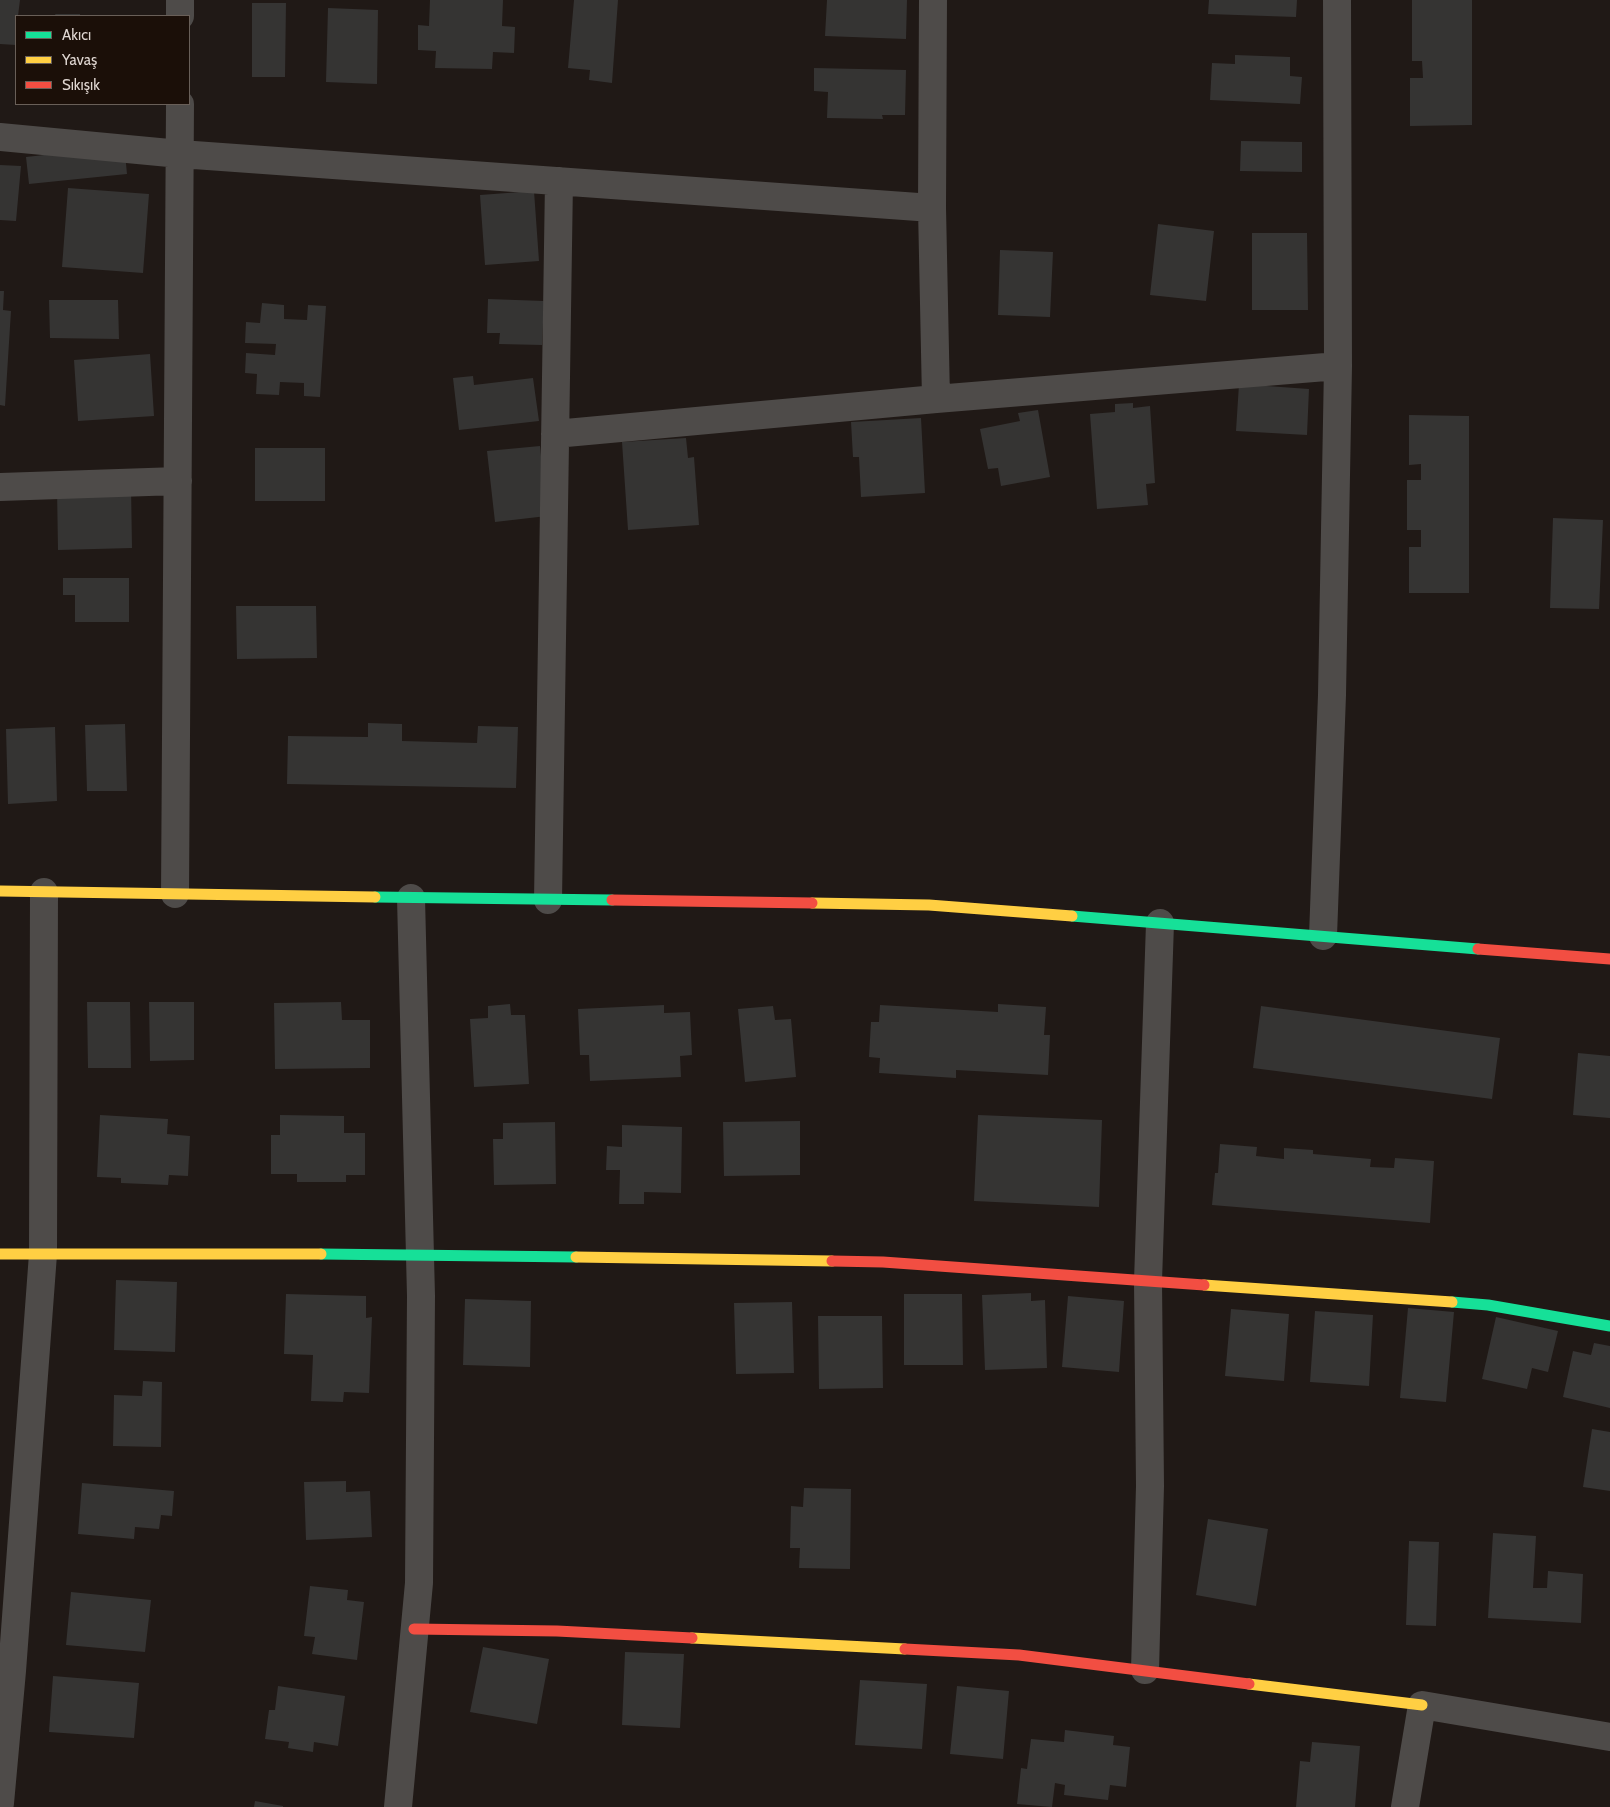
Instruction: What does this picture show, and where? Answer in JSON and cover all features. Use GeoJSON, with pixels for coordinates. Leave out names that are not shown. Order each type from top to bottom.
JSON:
{"type":"FeatureCollection","features":[{"type":"Feature","properties":{"kind":"street"},"geometry":{"type":"LineString","coordinates":[[180,0],[180,15]]}},
{"type":"Feature","properties":{"kind":"street"},"geometry":{"type":"LineString","coordinates":[[933,0],[932,208],[936,399]]}},
{"type":"Feature","properties":{"kind":"street"},"geometry":{"type":"LineString","coordinates":[[1323,936],[1332,695],[1338,366],[1337,0]]}},
{"type":"Feature","properties":{"kind":"street"},"geometry":{"type":"LineString","coordinates":[[176,894],[180,105]]}},
{"type":"Feature","properties":{"kind":"street"},"geometry":{"type":"LineString","coordinates":[[0,137],[180,154],[932,208]]}},
{"type":"Feature","properties":{"kind":"street"},"geometry":{"type":"LineString","coordinates":[[548,900],[559,181]]}},
{"type":"Feature","properties":{"kind":"street"},"geometry":{"type":"LineString","coordinates":[[555,434],[936,399],[1338,366]]}},
{"type":"Feature","properties":{"kind":"street"},"geometry":{"type":"LineString","coordinates":[[0,487],[178,481]]}},
{"type":"Feature","properties":{"kind":"street"},"geometry":{"type":"LineString","coordinates":[[0,891],[929,905],[1610,959]]}},
{"type":"Feature","properties":{"kind":"street"},"geometry":{"type":"LineString","coordinates":[[0,1803],[3,1744],[43,1254],[44,892]]}},
{"type":"Feature","properties":{"kind":"street"},"geometry":{"type":"LineString","coordinates":[[398,1807],[418,1583],[420,1254],[411,898]]}},
{"type":"Feature","properties":{"kind":"street"},"geometry":{"type":"LineString","coordinates":[[1145,1670],[1150,1486],[1148,1281],[1160,924]]}},
{"type":"Feature","properties":{"kind":"street"},"geometry":{"type":"LineString","coordinates":[[0,1254],[420,1254],[883,1262],[1488,1305],[1610,1326]]}},
{"type":"Feature","properties":{"kind":"street"},"geometry":{"type":"LineString","coordinates":[[414,1629],[557,1631],[1019,1655],[1422,1705],[1610,1738]]}},
{"type":"Feature","properties":{"kind":"street"},"geometry":{"type":"LineString","coordinates":[[1405,1807],[1422,1705]]}},
{"type":"Feature","properties":{"kind":"building"},"geometry":{"type":"Polygon","coordinates":[[[0,0],[20,0],[18,15],[15,15],[15,45],[0,44],[0,0]]]}},
{"type":"Feature","properties":{"kind":"building"},"geometry":{"type":"Polygon","coordinates":[[[430,0],[503,0],[502,26],[515,27],[514,53],[493,52],[492,69],[435,68],[436,51],[418,50],[418,25],[429,26],[430,0]]]}},
{"type":"Feature","properties":{"kind":"building"},"geometry":{"type":"Polygon","coordinates":[[[574,0],[618,0],[612,83],[589,80],[590,70],[568,68],[574,0]]]}},
{"type":"Feature","properties":{"kind":"building"},"geometry":{"type":"Polygon","coordinates":[[[827,0],[907,0],[906,39],[825,36],[827,0]]]}},
{"type":"Feature","properties":{"kind":"building"},"geometry":{"type":"Polygon","coordinates":[[[1209,0],[1297,0],[1296,17],[1208,14],[1209,0]]]}},
{"type":"Feature","properties":{"kind":"building"},"geometry":{"type":"Polygon","coordinates":[[[1412,0],[1472,0],[1472,125],[1410,126],[1410,78],[1423,78],[1422,61],[1412,61],[1412,0]]]}},
{"type":"Feature","properties":{"kind":"building"},"geometry":{"type":"Polygon","coordinates":[[[252,3],[286,3],[285,77],[252,77],[252,3]]]}},
{"type":"Feature","properties":{"kind":"building"},"geometry":{"type":"Polygon","coordinates":[[[328,8],[378,10],[377,84],[326,82],[328,8]]]}},
{"type":"Feature","properties":{"kind":"building"},"geometry":{"type":"Polygon","coordinates":[[[55,14],[80,14],[80,15],[55,14]]]}},
{"type":"Feature","properties":{"kind":"building"},"geometry":{"type":"Polygon","coordinates":[[[1235,55],[1290,57],[1290,76],[1302,77],[1300,104],[1210,100],[1212,63],[1235,64],[1235,55]]]}},
{"type":"Feature","properties":{"kind":"building"},"geometry":{"type":"Polygon","coordinates":[[[814,68],[906,70],[905,115],[882,115],[883,119],[827,118],[828,92],[814,91],[814,68]]]}},
{"type":"Feature","properties":{"kind":"building"},"geometry":{"type":"Polygon","coordinates":[[[1241,141],[1302,142],[1302,172],[1240,171],[1241,141]]]}},
{"type":"Feature","properties":{"kind":"building"},"geometry":{"type":"Polygon","coordinates":[[[80,151],[125,153],[127,174],[29,184],[26,157],[80,151]]]}},
{"type":"Feature","properties":{"kind":"building"},"geometry":{"type":"Polygon","coordinates":[[[0,165],[21,166],[16,221],[0,220],[0,165]]]}},
{"type":"Feature","properties":{"kind":"building"},"geometry":{"type":"Polygon","coordinates":[[[68,188],[149,194],[143,273],[62,267],[68,188]]]}},
{"type":"Feature","properties":{"kind":"building"},"geometry":{"type":"Polygon","coordinates":[[[534,191],[539,261],[485,265],[480,195],[534,191]]]}},
{"type":"Feature","properties":{"kind":"building"},"geometry":{"type":"Polygon","coordinates":[[[1158,224],[1214,231],[1206,301],[1150,295],[1158,224]]]}},
{"type":"Feature","properties":{"kind":"building"},"geometry":{"type":"Polygon","coordinates":[[[1252,233],[1307,233],[1308,310],[1252,310],[1252,233]]]}},
{"type":"Feature","properties":{"kind":"building"},"geometry":{"type":"Polygon","coordinates":[[[1000,250],[1053,252],[1050,317],[998,315],[1000,250]]]}},
{"type":"Feature","properties":{"kind":"building"},"geometry":{"type":"Polygon","coordinates":[[[0,291],[4,291],[3,310],[11,311],[5,406],[0,405],[0,291]]]}},
{"type":"Feature","properties":{"kind":"building"},"geometry":{"type":"Polygon","coordinates":[[[488,299],[544,301],[542,345],[499,344],[500,333],[487,333],[488,299]]]}},
{"type":"Feature","properties":{"kind":"building"},"geometry":{"type":"Polygon","coordinates":[[[49,300],[118,300],[119,339],[50,338],[49,300]]]}},
{"type":"Feature","properties":{"kind":"building"},"geometry":{"type":"Polygon","coordinates":[[[262,303],[284,305],[284,319],[307,320],[308,305],[326,306],[320,397],[304,396],[304,383],[280,382],[279,395],[256,394],[257,374],[245,373],[246,353],[275,355],[276,344],[245,343],[246,322],[260,323],[262,303]]]}},
{"type":"Feature","properties":{"kind":"building"},"geometry":{"type":"Polygon","coordinates":[[[150,354],[154,416],[78,421],[74,360],[150,354]]]}},
{"type":"Feature","properties":{"kind":"building"},"geometry":{"type":"Polygon","coordinates":[[[473,376],[474,385],[533,378],[539,421],[459,430],[453,378],[473,376]]]}},
{"type":"Feature","properties":{"kind":"building"},"geometry":{"type":"Polygon","coordinates":[[[1239,384],[1309,389],[1307,435],[1236,431],[1239,384]]]}},
{"type":"Feature","properties":{"kind":"building"},"geometry":{"type":"Polygon","coordinates":[[[1133,403],[1133,408],[1150,406],[1155,483],[1146,484],[1148,505],[1097,509],[1090,414],[1115,412],[1115,404],[1133,403]]]}},
{"type":"Feature","properties":{"kind":"building"},"geometry":{"type":"Polygon","coordinates":[[[1038,410],[1050,477],[1001,486],[998,468],[988,469],[980,429],[1020,421],[1018,413],[1038,410]]]}},
{"type":"Feature","properties":{"kind":"building"},"geometry":{"type":"Polygon","coordinates":[[[1409,415],[1469,416],[1469,593],[1409,593],[1409,547],[1421,547],[1421,530],[1407,530],[1407,480],[1421,480],[1421,464],[1409,465],[1409,415]]]}},
{"type":"Feature","properties":{"kind":"building"},"geometry":{"type":"Polygon","coordinates":[[[921,418],[925,493],[861,497],[859,457],[853,457],[851,422],[921,418]]]}},
{"type":"Feature","properties":{"kind":"building"},"geometry":{"type":"Polygon","coordinates":[[[686,438],[688,458],[694,457],[699,525],[628,530],[622,442],[686,438]]]}},
{"type":"Feature","properties":{"kind":"building"},"geometry":{"type":"Polygon","coordinates":[[[540,446],[547,516],[495,522],[487,451],[540,446]]]}},
{"type":"Feature","properties":{"kind":"building"},"geometry":{"type":"Polygon","coordinates":[[[255,448],[325,448],[325,501],[255,501],[255,448]]]}},
{"type":"Feature","properties":{"kind":"building"},"geometry":{"type":"Polygon","coordinates":[[[131,486],[132,548],[58,550],[57,488],[131,486]]]}},
{"type":"Feature","properties":{"kind":"building"},"geometry":{"type":"Polygon","coordinates":[[[1553,518],[1603,520],[1599,609],[1550,608],[1553,518]]]}},
{"type":"Feature","properties":{"kind":"building"},"geometry":{"type":"Polygon","coordinates":[[[63,578],[129,578],[129,622],[75,622],[75,595],[63,595],[63,578]]]}},
{"type":"Feature","properties":{"kind":"building"},"geometry":{"type":"Polygon","coordinates":[[[236,606],[316,606],[317,658],[237,659],[236,606]]]}},
{"type":"Feature","properties":{"kind":"building"},"geometry":{"type":"Polygon","coordinates":[[[368,723],[402,724],[402,741],[477,743],[478,726],[518,727],[516,788],[287,784],[288,736],[368,737],[368,723]]]}},
{"type":"Feature","properties":{"kind":"building"},"geometry":{"type":"Polygon","coordinates":[[[125,724],[127,791],[87,791],[85,725],[125,724]]]}},
{"type":"Feature","properties":{"kind":"building"},"geometry":{"type":"Polygon","coordinates":[[[55,727],[57,801],[8,804],[6,729],[55,727]]]}},
{"type":"Feature","properties":{"kind":"building"},"geometry":{"type":"Polygon","coordinates":[[[87,1002],[130,1002],[131,1068],[88,1068],[87,1002]]]}},
{"type":"Feature","properties":{"kind":"building"},"geometry":{"type":"Polygon","coordinates":[[[149,1002],[194,1002],[194,1060],[150,1061],[149,1002]]]}},
{"type":"Feature","properties":{"kind":"building"},"geometry":{"type":"Polygon","coordinates":[[[341,1002],[342,1020],[370,1020],[370,1068],[275,1069],[274,1003],[341,1002]]]}},
{"type":"Feature","properties":{"kind":"building"},"geometry":{"type":"Polygon","coordinates":[[[510,1004],[511,1015],[525,1015],[529,1084],[474,1087],[470,1019],[488,1018],[488,1006],[510,1004]]]}},
{"type":"Feature","properties":{"kind":"building"},"geometry":{"type":"Polygon","coordinates":[[[998,1004],[1046,1007],[1044,1035],[1050,1035],[1048,1075],[956,1070],[956,1078],[879,1073],[880,1058],[869,1057],[871,1022],[879,1022],[880,1005],[998,1012],[998,1004]]]}},
{"type":"Feature","properties":{"kind":"building"},"geometry":{"type":"Polygon","coordinates":[[[664,1005],[664,1013],[690,1012],[692,1055],[680,1056],[681,1077],[590,1081],[589,1055],[580,1055],[578,1009],[664,1005]]]}},
{"type":"Feature","properties":{"kind":"building"},"geometry":{"type":"Polygon","coordinates":[[[773,1006],[775,1020],[791,1019],[796,1077],[745,1082],[738,1009],[773,1006]]]}},
{"type":"Feature","properties":{"kind":"building"},"geometry":{"type":"Polygon","coordinates":[[[1261,1006],[1500,1038],[1492,1099],[1253,1068],[1261,1006]]]}},
{"type":"Feature","properties":{"kind":"building"},"geometry":{"type":"Polygon","coordinates":[[[1578,1053],[1610,1056],[1610,1118],[1573,1115],[1578,1053]]]}},
{"type":"Feature","properties":{"kind":"building"},"geometry":{"type":"Polygon","coordinates":[[[100,1115],[168,1119],[167,1134],[190,1136],[188,1176],[169,1175],[168,1185],[121,1183],[121,1178],[97,1177],[100,1115]]]}},
{"type":"Feature","properties":{"kind":"building"},"geometry":{"type":"Polygon","coordinates":[[[280,1115],[344,1116],[344,1133],[365,1133],[365,1175],[346,1175],[346,1182],[297,1182],[297,1174],[271,1174],[271,1135],[280,1135],[280,1115]]]}},
{"type":"Feature","properties":{"kind":"building"},"geometry":{"type":"Polygon","coordinates":[[[978,1115],[1102,1120],[1099,1207],[974,1201],[978,1115]]]}},
{"type":"Feature","properties":{"kind":"building"},"geometry":{"type":"Polygon","coordinates":[[[800,1121],[800,1175],[724,1176],[723,1122],[800,1121]]]}},
{"type":"Feature","properties":{"kind":"building"},"geometry":{"type":"Polygon","coordinates":[[[555,1122],[556,1184],[494,1185],[493,1139],[503,1139],[503,1123],[555,1122]]]}},
{"type":"Feature","properties":{"kind":"building"},"geometry":{"type":"Polygon","coordinates":[[[622,1125],[682,1127],[681,1193],[644,1192],[644,1204],[619,1204],[620,1170],[606,1170],[607,1146],[622,1147],[622,1125]]]}},
{"type":"Feature","properties":{"kind":"building"},"geometry":{"type":"Polygon","coordinates":[[[1220,1144],[1257,1147],[1256,1156],[1284,1159],[1284,1148],[1313,1150],[1313,1154],[1371,1159],[1370,1167],[1394,1168],[1395,1158],[1434,1161],[1430,1223],[1212,1205],[1215,1173],[1218,1173],[1220,1144]]]}},
{"type":"Feature","properties":{"kind":"building"},"geometry":{"type":"Polygon","coordinates":[[[116,1280],[177,1282],[175,1352],[114,1350],[116,1280]]]}},
{"type":"Feature","properties":{"kind":"building"},"geometry":{"type":"Polygon","coordinates":[[[1031,1293],[1031,1301],[1045,1300],[1047,1368],[985,1370],[982,1295],[1031,1293]]]}},
{"type":"Feature","properties":{"kind":"building"},"geometry":{"type":"Polygon","coordinates":[[[286,1294],[366,1296],[366,1318],[372,1317],[369,1393],[344,1392],[343,1402],[311,1401],[313,1355],[284,1354],[286,1294]]]}},
{"type":"Feature","properties":{"kind":"building"},"geometry":{"type":"Polygon","coordinates":[[[904,1294],[962,1294],[963,1365],[904,1365],[904,1294]]]}},
{"type":"Feature","properties":{"kind":"building"},"geometry":{"type":"Polygon","coordinates":[[[1068,1296],[1124,1301],[1119,1372],[1062,1367],[1068,1296]]]}},
{"type":"Feature","properties":{"kind":"building"},"geometry":{"type":"Polygon","coordinates":[[[465,1299],[531,1301],[530,1367],[463,1365],[465,1299]]]}},
{"type":"Feature","properties":{"kind":"building"},"geometry":{"type":"Polygon","coordinates":[[[792,1302],[794,1373],[736,1374],[734,1303],[792,1302]]]}},
{"type":"Feature","properties":{"kind":"building"},"geometry":{"type":"Polygon","coordinates":[[[1408,1308],[1454,1312],[1446,1402],[1400,1398],[1408,1308]]]}},
{"type":"Feature","properties":{"kind":"building"},"geometry":{"type":"Polygon","coordinates":[[[1231,1309],[1289,1314],[1284,1381],[1225,1376],[1231,1309]]]}},
{"type":"Feature","properties":{"kind":"building"},"geometry":{"type":"Polygon","coordinates":[[[1315,1311],[1373,1315],[1369,1386],[1310,1382],[1315,1311]]]}},
{"type":"Feature","properties":{"kind":"building"},"geometry":{"type":"Polygon","coordinates":[[[818,1316],[882,1316],[883,1388],[819,1389],[818,1316]]]}},
{"type":"Feature","properties":{"kind":"building"},"geometry":{"type":"Polygon","coordinates":[[[1496,1317],[1558,1331],[1548,1372],[1532,1368],[1527,1389],[1482,1379],[1496,1317]]]}},
{"type":"Feature","properties":{"kind":"building"},"geometry":{"type":"Polygon","coordinates":[[[1594,1343],[1610,1346],[1610,1408],[1563,1397],[1573,1351],[1591,1355],[1594,1343]]]}},
{"type":"Feature","properties":{"kind":"building"},"geometry":{"type":"Polygon","coordinates":[[[143,1381],[162,1382],[161,1447],[113,1446],[114,1395],[142,1396],[143,1381]]]}},
{"type":"Feature","properties":{"kind":"building"},"geometry":{"type":"Polygon","coordinates":[[[1592,1429],[1610,1432],[1610,1491],[1583,1487],[1592,1429]]]}},
{"type":"Feature","properties":{"kind":"building"},"geometry":{"type":"Polygon","coordinates":[[[346,1481],[346,1492],[370,1491],[372,1537],[306,1540],[304,1482],[346,1481]]]}},
{"type":"Feature","properties":{"kind":"building"},"geometry":{"type":"Polygon","coordinates":[[[82,1483],[174,1491],[172,1516],[161,1515],[159,1529],[135,1527],[134,1539],[78,1534],[82,1483]]]}},
{"type":"Feature","properties":{"kind":"building"},"geometry":{"type":"Polygon","coordinates":[[[804,1488],[851,1489],[850,1569],[799,1568],[800,1548],[790,1548],[791,1506],[803,1507],[804,1488]]]}},
{"type":"Feature","properties":{"kind":"building"},"geometry":{"type":"Polygon","coordinates":[[[1208,1519],[1268,1529],[1256,1606],[1196,1595],[1208,1519]]]}},
{"type":"Feature","properties":{"kind":"building"},"geometry":{"type":"Polygon","coordinates":[[[1493,1533],[1536,1536],[1533,1588],[1547,1588],[1548,1571],[1583,1574],[1581,1623],[1488,1618],[1493,1533]]]}},
{"type":"Feature","properties":{"kind":"building"},"geometry":{"type":"Polygon","coordinates":[[[1409,1541],[1439,1542],[1436,1626],[1406,1625],[1409,1541]]]}},
{"type":"Feature","properties":{"kind":"building"},"geometry":{"type":"Polygon","coordinates":[[[310,1586],[348,1590],[347,1600],[364,1602],[357,1660],[312,1654],[315,1637],[304,1636],[310,1586]]]}},
{"type":"Feature","properties":{"kind":"building"},"geometry":{"type":"Polygon","coordinates":[[[71,1592],[151,1600],[145,1652],[66,1645],[71,1592]]]}},
{"type":"Feature","properties":{"kind":"building"},"geometry":{"type":"Polygon","coordinates":[[[483,1647],[549,1659],[537,1724],[470,1712],[483,1647]]]}},
{"type":"Feature","properties":{"kind":"building"},"geometry":{"type":"Polygon","coordinates":[[[625,1652],[684,1654],[680,1728],[622,1725],[625,1652]]]}},
{"type":"Feature","properties":{"kind":"building"},"geometry":{"type":"Polygon","coordinates":[[[53,1676],[139,1683],[134,1738],[49,1732],[53,1676]]]}},
{"type":"Feature","properties":{"kind":"building"},"geometry":{"type":"Polygon","coordinates":[[[860,1680],[927,1684],[922,1749],[855,1745],[860,1680]]]}},
{"type":"Feature","properties":{"kind":"building"},"geometry":{"type":"Polygon","coordinates":[[[278,1686],[345,1696],[338,1746],[314,1742],[313,1752],[288,1748],[289,1742],[265,1739],[269,1710],[275,1710],[278,1686]]]}},
{"type":"Feature","properties":{"kind":"building"},"geometry":{"type":"Polygon","coordinates":[[[957,1686],[1009,1691],[1003,1759],[950,1754],[957,1686]]]}},
{"type":"Feature","properties":{"kind":"building"},"geometry":{"type":"Polygon","coordinates":[[[1065,1730],[1114,1736],[1113,1745],[1130,1747],[1126,1787],[1110,1785],[1108,1800],[1064,1795],[1065,1785],[1055,1783],[1052,1807],[1017,1804],[1021,1768],[1027,1769],[1031,1739],[1064,1742],[1065,1730]]]}},
{"type":"Feature","properties":{"kind":"building"},"geometry":{"type":"Polygon","coordinates":[[[1312,1742],[1360,1746],[1355,1807],[1296,1807],[1300,1761],[1310,1762],[1312,1742]]]}},
{"type":"Feature","properties":{"kind":"building"},"geometry":{"type":"Polygon","coordinates":[[[255,1801],[283,1806],[283,1807],[254,1807],[255,1801]]]}},
{"type":"Feature","properties":{"kind":"traffic: fast"},"geometry":{"type":"LineString","coordinates":[[375,897],[612,900]]}},
{"type":"Feature","properties":{"kind":"traffic: fast"},"geometry":{"type":"LineString","coordinates":[[1072,916],[1478,949]]}},
{"type":"Feature","properties":{"kind":"traffic: fast"},"geometry":{"type":"LineString","coordinates":[[321,1254],[576,1257]]}},
{"type":"Feature","properties":{"kind":"traffic: fast"},"geometry":{"type":"LineString","coordinates":[[1452,1302],[1488,1305],[1610,1326]]}},
{"type":"Feature","properties":{"kind":"traffic: slow"},"geometry":{"type":"LineString","coordinates":[[0,891],[375,897]]}},
{"type":"Feature","properties":{"kind":"traffic: slow"},"geometry":{"type":"LineString","coordinates":[[812,903],[929,905],[1072,916]]}},
{"type":"Feature","properties":{"kind":"traffic: slow"},"geometry":{"type":"LineString","coordinates":[[0,1254],[321,1254]]}},
{"type":"Feature","properties":{"kind":"traffic: slow"},"geometry":{"type":"LineString","coordinates":[[576,1257],[832,1261]]}},
{"type":"Feature","properties":{"kind":"traffic: slow"},"geometry":{"type":"LineString","coordinates":[[1204,1285],[1452,1302]]}},
{"type":"Feature","properties":{"kind":"traffic: slow"},"geometry":{"type":"LineString","coordinates":[[692,1638],[905,1649]]}},
{"type":"Feature","properties":{"kind":"traffic: slow"},"geometry":{"type":"LineString","coordinates":[[1249,1684],[1422,1705]]}},
{"type":"Feature","properties":{"kind":"traffic: jam"},"geometry":{"type":"LineString","coordinates":[[612,900],[812,903]]}},
{"type":"Feature","properties":{"kind":"traffic: jam"},"geometry":{"type":"LineString","coordinates":[[1478,949],[1610,959]]}},
{"type":"Feature","properties":{"kind":"traffic: jam"},"geometry":{"type":"LineString","coordinates":[[832,1261],[883,1262],[1204,1285]]}},
{"type":"Feature","properties":{"kind":"traffic: jam"},"geometry":{"type":"LineString","coordinates":[[414,1629],[557,1631],[692,1638]]}},
{"type":"Feature","properties":{"kind":"traffic: jam"},"geometry":{"type":"LineString","coordinates":[[905,1649],[1019,1655],[1249,1684]]}}]}
